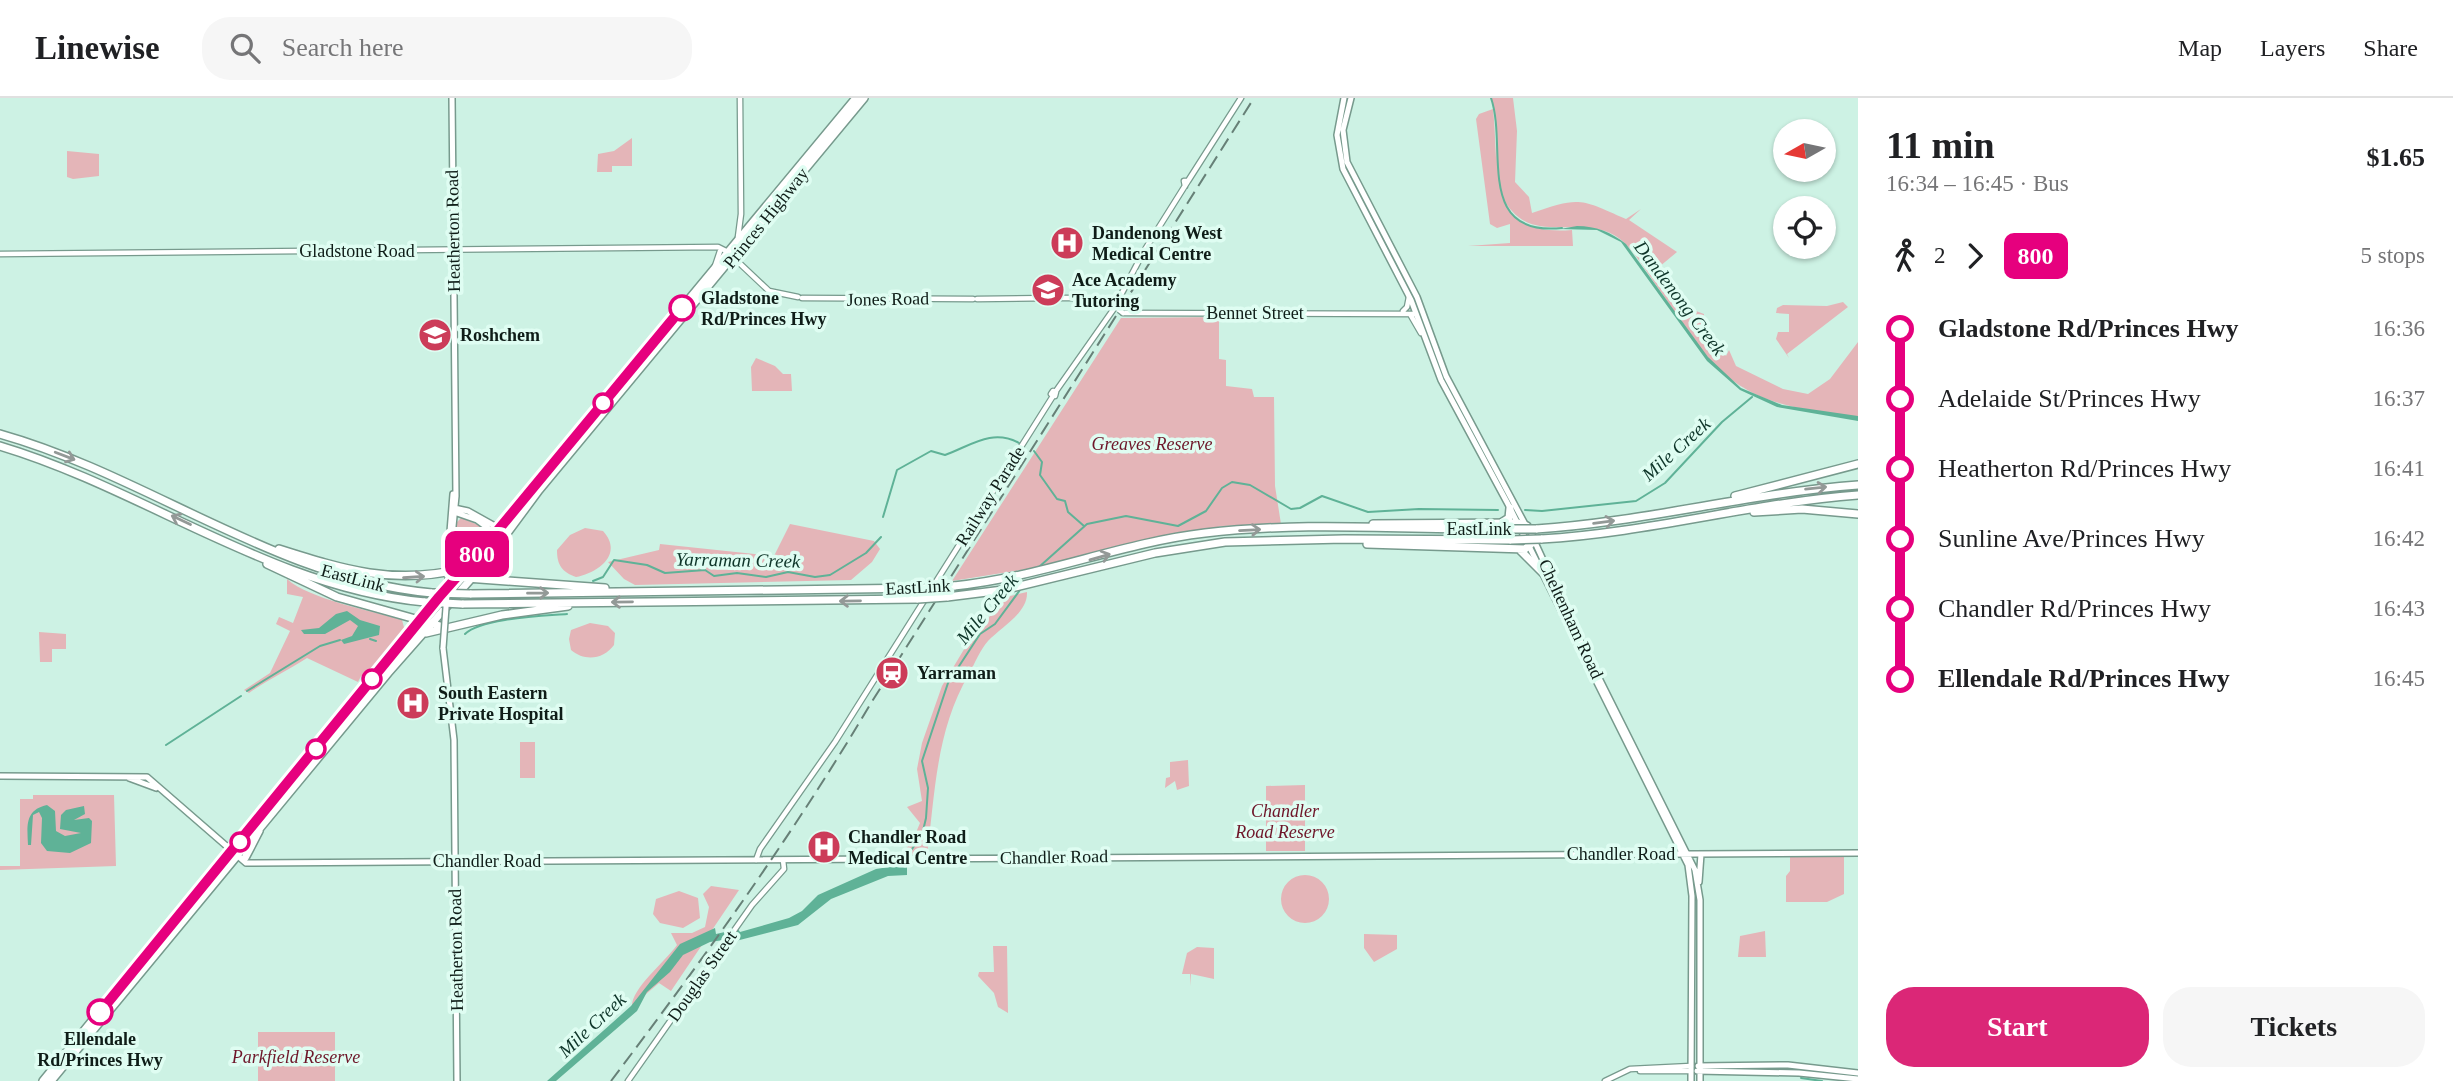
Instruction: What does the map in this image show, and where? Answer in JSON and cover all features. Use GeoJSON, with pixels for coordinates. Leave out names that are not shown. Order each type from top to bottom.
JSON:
{"type":"FeatureCollection","features":[{"type":"Feature","properties":{"kind":"highway","name":"Princes Highway"},"geometry":{"type":"LineString","coordinates":[[238,852],[258,838],[260,827],[388,673],[485,563],[498,529],[539,490],[726,253],[740,245],[845,122],[861,98]]}},
{"type":"Feature","properties":{"kind":"highway","name":"Princes Highway"},"geometry":{"type":"LineString","coordinates":[[740,245],[752,223],[834,125],[861,98]]}},
{"type":"Feature","properties":{"kind":"highway"},"geometry":{"type":"LineString","coordinates":[[834,125],[845,122]]}},
{"type":"Feature","properties":{"kind":"highway","name":"Princes Highway"},"geometry":{"type":"LineString","coordinates":[[43,1081],[238,852],[418,622],[726,253]]}},
{"type":"Feature","properties":{"kind":"highway","name":"EastLink"},"geometry":{"type":"LineString","coordinates":[[0,434],[92,466],[261,545],[343,577],[384,587],[432,593],[750,593],[954,586],[1013,578],[1193,535],[1276,528],[1510,530],[1629,519],[1781,492],[1858,485]]}},
{"type":"Feature","properties":{"kind":"highway","name":"EastLink"},"geometry":{"type":"LineString","coordinates":[[0,446],[97,481],[243,548],[336,585],[381,596],[462,604],[947,597],[1043,582],[1183,547],[1250,540],[1321,539],[1508,544],[1631,529],[1771,505],[1858,495]]}},
{"type":"Feature","properties":{"kind":"highway"},"geometry":{"type":"LineString","coordinates":[[1700,506],[1858,464]]}},
{"type":"Feature","properties":{"kind":"highway"},"geometry":{"type":"LineString","coordinates":[[1500,523],[1509,518],[1510,508]]}},
{"type":"Feature","properties":{"kind":"highway"},"geometry":{"type":"LineString","coordinates":[[1631,529],[1777,510],[1858,514]]}},
{"type":"Feature","properties":{"kind":"highway"},"geometry":{"type":"LineString","coordinates":[[1341,528],[1413,521],[1518,523],[1527,526]]}},
{"type":"Feature","properties":{"kind":"highway"},"geometry":{"type":"LineString","coordinates":[[1508,544],[1525,549],[1530,546],[1532,537]]}},
{"type":"Feature","properties":{"kind":"highway"},"geometry":{"type":"LineString","coordinates":[[1508,544],[1525,553],[1542,573]]}},
{"type":"Feature","properties":{"kind":"highway"},"geometry":{"type":"LineString","coordinates":[[261,545],[367,574],[397,578],[442,575],[630,592]]}},
{"type":"Feature","properties":{"kind":"highway"},"geometry":{"type":"LineString","coordinates":[[243,548],[321,591],[418,622],[444,627]]}},
{"type":"Feature","properties":{"kind":"highway"},"geometry":{"type":"LineString","coordinates":[[485,563],[487,579]]}},
{"type":"Feature","properties":{"kind":"highway"},"geometry":{"type":"LineString","coordinates":[[442,575],[463,569]]}},
{"type":"Feature","properties":{"kind":"highway"},"geometry":{"type":"LineString","coordinates":[[426,633],[444,627],[583,603]]}},
{"type":"Feature","properties":{"kind":"highway"},"geometry":{"type":"LineString","coordinates":[[404,617],[406,637]]}},
{"type":"Feature","properties":{"kind":"highway","name":"Princes Highway"},"geometry":{"type":"LineString","coordinates":[[51,1081],[114,999]]}},
{"type":"Feature","properties":{"kind":"main road","name":"Heatherton Road"},"geometry":{"type":"LineString","coordinates":[[452,98],[455,491],[443,648],[454,740],[457,1081]]}},
{"type":"Feature","properties":{"kind":"main road"},"geometry":{"type":"LineString","coordinates":[[740,98],[740,245]]}},
{"type":"Feature","properties":{"kind":"main road","name":"Railway Parade"},"geometry":{"type":"LineString","coordinates":[[758,860],[766,843],[835,742],[1054,394],[1119,310],[1144,251],[1241,98]]}},
{"type":"Feature","properties":{"kind":"main road","name":"Cheltenham Road"},"geometry":{"type":"LineString","coordinates":[[1344,98],[1337,144],[1343,169],[1399,270],[1429,346],[1451,392],[1542,573],[1633,744],[1699,883],[1700,1080]]}},
{"type":"Feature","properties":{"kind":"main road","name":"Cheltenham Road"},"geometry":{"type":"LineString","coordinates":[[1340,119],[1351,98]]}},
{"type":"Feature","properties":{"kind":"main road"},"geometry":{"type":"LineString","coordinates":[[741,214],[745,221],[752,223]]}},
{"type":"Feature","properties":{"kind":"main road","name":"Gladstone Road"},"geometry":{"type":"LineString","coordinates":[[0,254],[454,250],[726,253],[740,245]]}},
{"type":"Feature","properties":{"kind":"main road","name":"Jones Road"},"geometry":{"type":"LineString","coordinates":[[726,253],[769,291],[800,298],[1083,298],[1119,310]]}},
{"type":"Feature","properties":{"kind":"main road","name":"Cheltenham Road"},"geometry":{"type":"LineString","coordinates":[[1399,270],[1451,392],[1527,526],[1632,753],[1686,854],[1690,874],[1691,1081]]}},
{"type":"Feature","properties":{"kind":"main road"},"geometry":{"type":"LineString","coordinates":[[1403,311],[1407,307],[1409,296]]}},
{"type":"Feature","properties":{"kind":"main road","name":"Bennet Street"},"geometry":{"type":"LineString","coordinates":[[1119,310],[1416,313]]}},
{"type":"Feature","properties":{"kind":"main road","name":"Bennet Street"},"geometry":{"type":"LineString","coordinates":[[1396,312],[1416,313]]}},
{"type":"Feature","properties":{"kind":"main road"},"geometry":{"type":"LineString","coordinates":[[454,512],[468,511],[498,529]]}},
{"type":"Feature","properties":{"kind":"main road"},"geometry":{"type":"LineString","coordinates":[[454,512],[498,529]]}},
{"type":"Feature","properties":{"kind":"main road"},"geometry":{"type":"LineString","coordinates":[[1632,753],[1633,744]]}},
{"type":"Feature","properties":{"kind":"main road"},"geometry":{"type":"LineString","coordinates":[[0,779],[143,779],[161,790],[238,852]]}},
{"type":"Feature","properties":{"kind":"main road"},"geometry":{"type":"LineString","coordinates":[[143,779],[161,790]]}},
{"type":"Feature","properties":{"kind":"main road"},"geometry":{"type":"LineString","coordinates":[[1678,842],[1672,854],[1690,874]]}},
{"type":"Feature","properties":{"kind":"main road","name":"Chandler Road"},"geometry":{"type":"LineString","coordinates":[[238,852],[454,861],[1858,853]]}},
{"type":"Feature","properties":{"kind":"main road"},"geometry":{"type":"LineString","coordinates":[[1699,883],[1701,854]]}},
{"type":"Feature","properties":{"kind":"main road","name":"Douglas Street"},"geometry":{"type":"LineString","coordinates":[[628,1081],[734,930],[778,875],[795,859]]}},
{"type":"Feature","properties":{"kind":"main road"},"geometry":{"type":"LineString","coordinates":[[780,860],[784,869]]}},
{"type":"Feature","properties":{"kind":"main road","name":"Douglas Street"},"geometry":{"type":"LineString","coordinates":[[778,875],[780,860]]}},
{"type":"Feature","properties":{"kind":"main road"},"geometry":{"type":"LineString","coordinates":[[1699,1049],[1707,1066]]}},
{"type":"Feature","properties":{"kind":"main road"},"geometry":{"type":"LineString","coordinates":[[1699,1068],[1796,1066],[1858,1073]]}},
{"type":"Feature","properties":{"kind":"main road"},"geometry":{"type":"LineString","coordinates":[[1605,1081],[1625,1071],[1655,1068],[1799,1073],[1858,1079]]}},
{"type":"Feature","properties":{"kind":"main road"},"geometry":{"type":"LineString","coordinates":[[1700,1080],[1719,1071]]}},
{"type":"Feature","properties":{"kind":"green space"},"geometry":{"type":"Polygon","coordinates":[[[1491,98],[1513,98],[1517,131],[1515,182],[1529,197],[1532,213],[1571,202],[1599,207],[1626,219],[1641,209],[1629,220],[1677,252],[1659,267],[1696,317],[1696,311],[1704,314],[1704,328],[1726,356],[1729,350],[1736,366],[1783,389],[1808,394],[1830,379],[1858,342],[1858,416],[1805,409],[1752,393],[1733,381],[1701,349],[1635,255],[1620,239],[1593,228],[1536,225],[1523,220],[1512,211],[1499,186],[1495,112],[1491,98]]]}},
{"type":"Feature","properties":{"kind":"green space"},"geometry":{"type":"Polygon","coordinates":[[[1493,109],[1498,176],[1502,195],[1510,211],[1524,223],[1544,229],[1572,230],[1573,246],[1468,246],[1510,243],[1510,224],[1497,228],[1490,224],[1476,119],[1479,114],[1493,109]]]}},
{"type":"Feature","properties":{"kind":"green space"},"geometry":{"type":"Polygon","coordinates":[[[632,138],[632,166],[612,166],[612,172],[597,172],[598,154],[614,151],[632,138]]]}},
{"type":"Feature","properties":{"kind":"green space"},"geometry":{"type":"Polygon","coordinates":[[[67,151],[99,154],[99,176],[73,179],[67,177],[67,151]]]}},
{"type":"Feature","properties":{"kind":"green space"},"geometry":{"type":"Polygon","coordinates":[[[1843,302],[1848,307],[1787,354],[1789,358],[1776,339],[1778,332],[1789,332],[1789,314],[1776,313],[1777,308],[1783,305],[1827,306],[1843,302]]]}},
{"type":"Feature","properties":{"kind":"green space","name":"Greaves Reserve"},"geometry":{"type":"Polygon","coordinates":[[[1219,317],[1219,359],[1226,360],[1226,386],[1252,389],[1254,397],[1274,397],[1275,486],[1281,524],[1222,526],[1027,569],[952,581],[1121,318],[1219,317]]]}},
{"type":"Feature","properties":{"kind":"green space"},"geometry":{"type":"Polygon","coordinates":[[[756,358],[775,366],[783,374],[791,374],[792,391],[752,391],[751,367],[756,358]]]}},
{"type":"Feature","properties":{"kind":"green space"},"geometry":{"type":"Polygon","coordinates":[[[461,518],[486,528],[488,534],[464,564],[453,569],[456,523],[461,518]]]}},
{"type":"Feature","properties":{"kind":"green space"},"geometry":{"type":"Polygon","coordinates":[[[790,524],[874,541],[880,549],[872,562],[851,580],[635,585],[624,579],[608,562],[659,550],[660,544],[774,556],[790,524]]]}},
{"type":"Feature","properties":{"kind":"green space"},"geometry":{"type":"Polygon","coordinates":[[[585,528],[603,531],[611,547],[606,561],[600,567],[576,577],[561,567],[557,550],[570,535],[585,528]]]}},
{"type":"Feature","properties":{"kind":"green space"},"geometry":{"type":"Polygon","coordinates":[[[287,579],[310,593],[402,620],[405,631],[370,675],[361,676],[358,682],[307,658],[249,693],[244,690],[270,673],[290,631],[276,624],[279,617],[293,623],[303,597],[287,594],[287,579]]]}},
{"type":"Feature","properties":{"kind":"green space"},"geometry":{"type":"Polygon","coordinates":[[[1027,592],[1019,613],[982,648],[958,695],[943,740],[927,856],[900,855],[912,842],[920,823],[907,807],[922,801],[917,769],[922,743],[942,686],[969,641],[1006,597],[1027,592]]]}},
{"type":"Feature","properties":{"kind":"green space"},"geometry":{"type":"Polygon","coordinates":[[[590,623],[608,626],[615,633],[614,645],[600,656],[582,656],[571,650],[571,630],[590,623]]]}},
{"type":"Feature","properties":{"kind":"green space"},"geometry":{"type":"Polygon","coordinates":[[[39,632],[66,634],[66,649],[52,649],[52,662],[40,662],[39,632]]]}},
{"type":"Feature","properties":{"kind":"green space"},"geometry":{"type":"Polygon","coordinates":[[[520,742],[535,742],[535,778],[520,778],[520,742]]]}},
{"type":"Feature","properties":{"kind":"green space"},"geometry":{"type":"Polygon","coordinates":[[[1188,760],[1189,786],[1177,790],[1175,781],[1165,788],[1166,778],[1170,777],[1170,762],[1188,760]]]}},
{"type":"Feature","properties":{"kind":"green space","name":"Chandler Road Reserve"},"geometry":{"type":"Polygon","coordinates":[[[1305,785],[1305,851],[1266,851],[1266,786],[1305,785]]]}},
{"type":"Feature","properties":{"kind":"green space"},"geometry":{"type":"Polygon","coordinates":[[[33,795],[114,795],[116,866],[0,870],[0,866],[20,866],[20,799],[33,799],[33,795]]]}},
{"type":"Feature","properties":{"kind":"green space"},"geometry":{"type":"Polygon","coordinates":[[[1790,856],[1844,856],[1844,894],[1827,902],[1786,902],[1786,876],[1790,871],[1790,856]]]}},
{"type":"Feature","properties":{"kind":"green space"},"geometry":{"type":"Polygon","coordinates":[[[1305,875],[1322,882],[1329,899],[1322,916],[1305,923],[1288,916],[1281,899],[1288,882],[1305,875]]]}},
{"type":"Feature","properties":{"kind":"green space"},"geometry":{"type":"Polygon","coordinates":[[[711,886],[739,890],[671,991],[659,983],[632,1006],[637,991],[677,945],[671,933],[692,933],[705,927],[709,907],[703,894],[711,886]]]}},
{"type":"Feature","properties":{"kind":"green space"},"geometry":{"type":"Polygon","coordinates":[[[679,891],[698,898],[700,918],[683,928],[660,923],[653,914],[656,899],[679,891]]]}},
{"type":"Feature","properties":{"kind":"green space"},"geometry":{"type":"Polygon","coordinates":[[[1765,931],[1766,957],[1738,957],[1740,936],[1765,931]]]}},
{"type":"Feature","properties":{"kind":"green space"},"geometry":{"type":"Polygon","coordinates":[[[1364,934],[1397,935],[1397,949],[1374,962],[1364,948],[1364,934]]]}},
{"type":"Feature","properties":{"kind":"green space"},"geometry":{"type":"Polygon","coordinates":[[[993,946],[1007,946],[1008,1013],[998,1007],[994,993],[978,976],[979,972],[994,972],[993,946]]]}},
{"type":"Feature","properties":{"kind":"green space"},"geometry":{"type":"Polygon","coordinates":[[[1197,947],[1214,948],[1214,979],[1191,974],[1190,986],[1190,974],[1182,974],[1187,953],[1197,947]]]}},
{"type":"Feature","properties":{"kind":"green space","name":"Parkfield Reserve"},"geometry":{"type":"Polygon","coordinates":[[[258,1032],[335,1032],[335,1081],[258,1081],[258,1032]]]}},
{"type":"Feature","properties":{"kind":"shaded area"},"geometry":{"type":"Polygon","coordinates":[[[1577,226],[1603,230],[1626,244],[1708,357],[1741,388],[1782,405],[1858,416],[1858,421],[1777,407],[1740,390],[1707,361],[1621,242],[1597,230],[1560,229],[1577,226]]]}},
{"type":"Feature","properties":{"kind":"shaded area"},"geometry":{"type":"Polygon","coordinates":[[[347,611],[360,620],[380,626],[379,635],[344,644],[341,640],[352,636],[358,626],[350,620],[325,634],[304,634],[301,630],[319,628],[336,614],[347,611]]]}},
{"type":"Feature","properties":{"kind":"shaded area"},"geometry":{"type":"Polygon","coordinates":[[[47,805],[55,811],[56,831],[65,836],[81,833],[60,829],[61,815],[66,810],[84,806],[85,814],[74,820],[89,818],[92,821],[91,843],[70,853],[47,851],[41,843],[42,818],[39,812],[33,815],[31,845],[28,845],[29,819],[40,807],[47,805]]]}},
{"type":"Feature","properties":{"kind":"shaded area"},"geometry":{"type":"Polygon","coordinates":[[[897,860],[907,860],[907,875],[888,876],[831,899],[798,925],[728,943],[730,939],[710,942],[683,955],[670,972],[647,992],[637,1011],[556,1081],[547,1081],[631,1006],[680,944],[715,928],[716,934],[738,929],[740,932],[789,918],[802,911],[818,895],[876,869],[889,867],[897,860]]]}},
{"type":"Feature","properties":{"kind":"waterway","name":"Dandenong Creek"},"geometry":{"type":"LineString","coordinates":[[1491,98],[1500,185],[1505,204],[1516,218],[1534,227],[1562,228]]}},
{"type":"Feature","properties":{"kind":"waterway","name":"Mile Creek"},"geometry":{"type":"LineString","coordinates":[[1525,510],[1542,511],[1636,501],[1665,483],[1722,422],[1752,397]]}},
{"type":"Feature","properties":{"kind":"waterway","name":"Yarraman Creek"},"geometry":{"type":"LineString","coordinates":[[883,517],[897,470],[931,451],[945,455],[981,440],[1000,437],[1019,443]]}},
{"type":"Feature","properties":{"kind":"waterway","name":"Yarraman Creek"},"geometry":{"type":"LineString","coordinates":[[1034,451],[1042,462],[1040,475],[1057,499],[1065,501],[1068,512],[1084,526]]}},
{"type":"Feature","properties":{"kind":"waterway","name":"Mile Creek"},"geometry":{"type":"LineString","coordinates":[[1039,567],[1087,524],[1126,516],[1178,526],[1206,511],[1222,488],[1232,482],[1250,485],[1291,509],[1300,508],[1322,496],[1368,512],[1419,509],[1498,510]]}},
{"type":"Feature","properties":{"kind":"waterway","name":"Yarraman Creek"},"geometry":{"type":"LineString","coordinates":[[593,581],[603,577],[614,560],[647,565],[665,573],[705,570],[714,576],[737,573],[766,577],[788,572],[815,577],[830,575],[866,553],[881,537]]}},
{"type":"Feature","properties":{"kind":"waterway","name":"Mile Creek"},"geometry":{"type":"LineString","coordinates":[[907,856],[922,835],[928,788],[922,761],[948,683],[980,634],[995,624],[1020,590]]}},
{"type":"Feature","properties":{"kind":"waterway","name":"Yarraman Creek"},"geometry":{"type":"LineString","coordinates":[[465,634],[484,624],[498,621],[567,614]]}},
{"type":"Feature","properties":{"kind":"waterway","name":"Yarraman Creek"},"geometry":{"type":"LineString","coordinates":[[370,639],[376,641]]}},
{"type":"Feature","properties":{"kind":"waterway","name":"Yarraman Creek"},"geometry":{"type":"LineString","coordinates":[[247,691],[320,646],[340,640]]}},
{"type":"Feature","properties":{"kind":"waterway","name":"Yarraman Creek"},"geometry":{"type":"LineString","coordinates":[[166,745],[241,696]]}},
{"type":"Feature","properties":{"kind":"waterway"},"geometry":{"type":"LineString","coordinates":[[1801,1078],[1822,1081]]}},
{"type":"Feature","properties":{"kind":"railway"},"geometry":{"type":"LineString","coordinates":[[611,1081],[714,942],[811,800],[1254,98]]}},
{"type":"Feature","properties":{"kind":"bus line","name":"800"},"geometry":{"type":"LineString","coordinates":[[100,1012],[208,877],[303,766],[393,652],[682,308]]}},
{"type":"Feature","properties":{"kind":"place","name":"Dandenong West Medical Centre"},"geometry":{"type":"Point","coordinates":[1067,243]}},
{"type":"Feature","properties":{"kind":"place","name":"Ace Academy Tutoring"},"geometry":{"type":"Point","coordinates":[1048,290]}},
{"type":"Feature","properties":{"kind":"place","name":"Gladstone Rd/Princes Hwy"},"geometry":{"type":"Point","coordinates":[682,308]}},
{"type":"Feature","properties":{"kind":"place","name":"Roshchem"},"geometry":{"type":"Point","coordinates":[435,335]}},
{"type":"Feature","properties":{"kind":"place","name":"Yarraman"},"geometry":{"type":"Point","coordinates":[892,673]}},
{"type":"Feature","properties":{"kind":"place","name":"South Eastern Private Hospital"},"geometry":{"type":"Point","coordinates":[413,703]}},
{"type":"Feature","properties":{"kind":"place","name":"Chandler Road Medical Centre"},"geometry":{"type":"Point","coordinates":[824,847]}},
{"type":"Feature","properties":{"kind":"place","name":"Ellendale Rd/Princes Hwy"},"geometry":{"type":"Point","coordinates":[100,1012]}}]}
